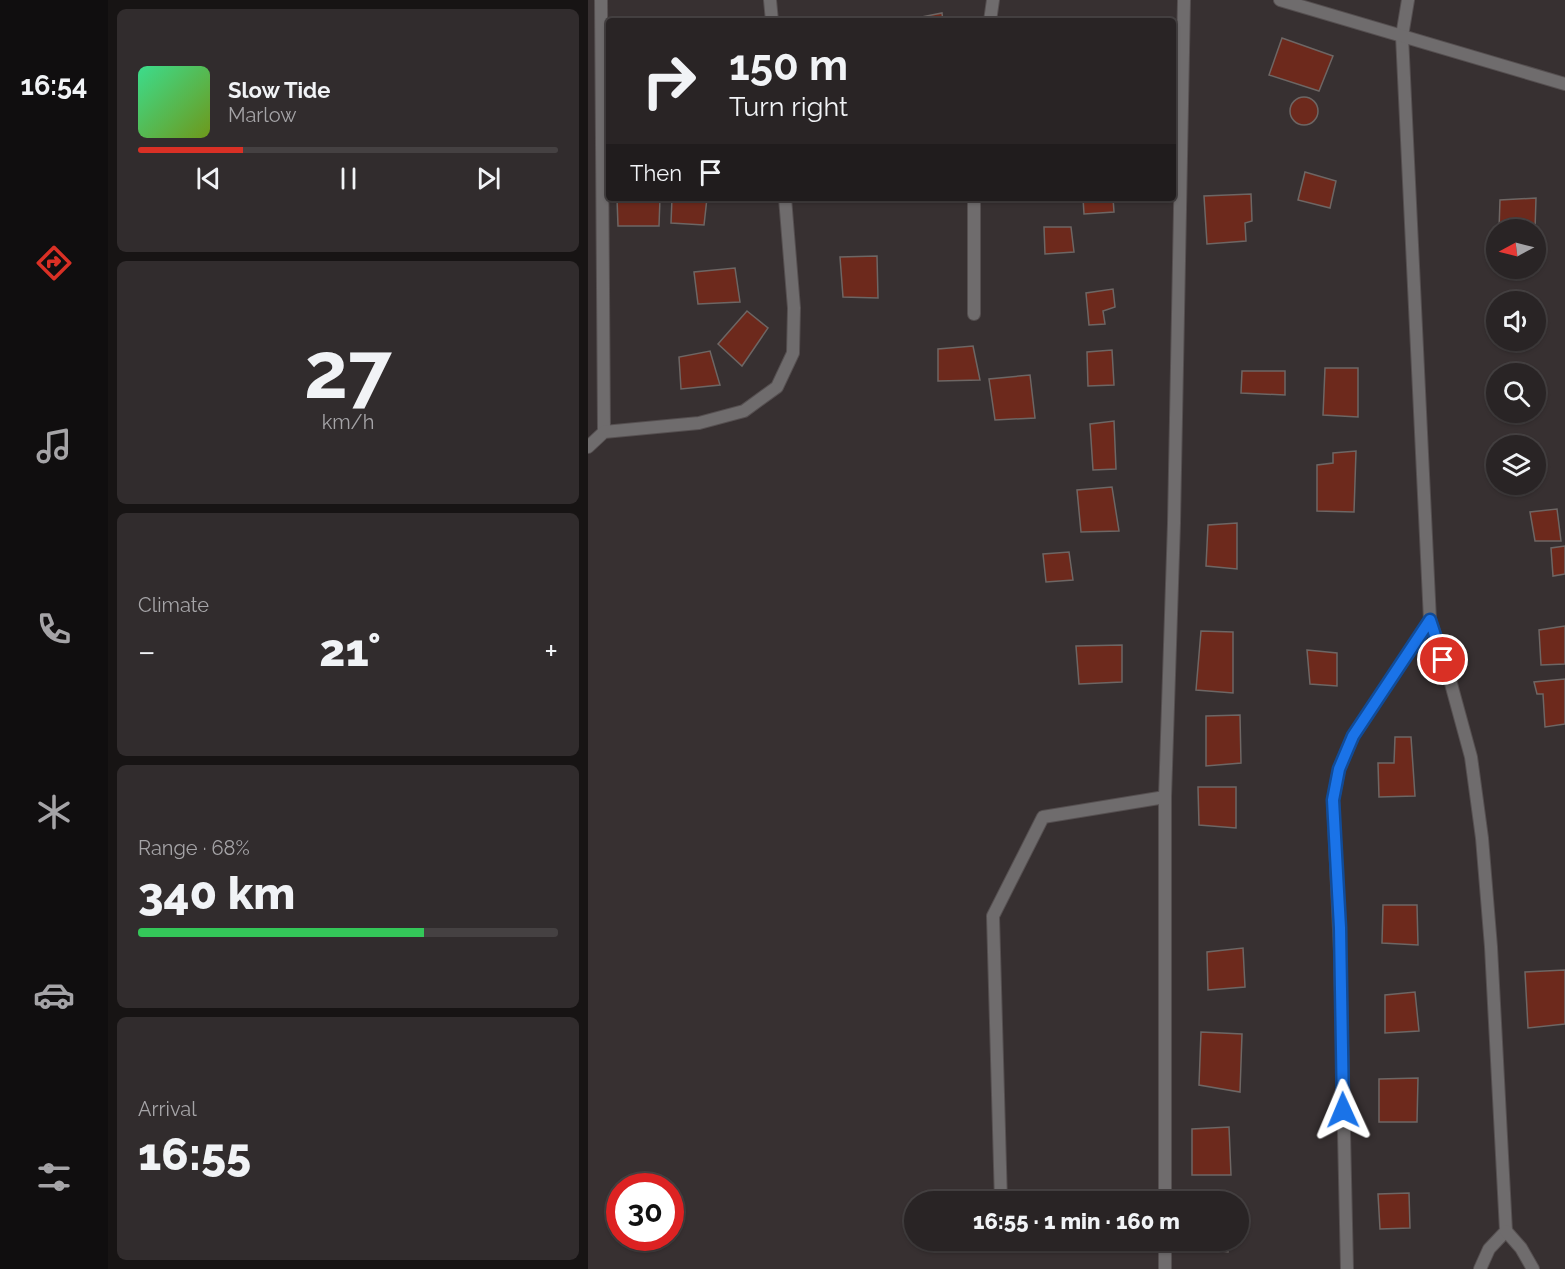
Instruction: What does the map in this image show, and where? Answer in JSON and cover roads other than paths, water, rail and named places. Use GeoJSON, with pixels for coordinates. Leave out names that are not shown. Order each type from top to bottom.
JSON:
{"type":"FeatureCollection","features":[{"type":"Feature","properties":{"kind":"street"},"geometry":{"type":"LineString","coordinates":[[601,0],[604,432]]}},
{"type":"Feature","properties":{"kind":"street"},"geometry":{"type":"LineString","coordinates":[[770,0],[772,18]]}},
{"type":"Feature","properties":{"kind":"street"},"geometry":{"type":"LineString","coordinates":[[990,18],[993,0]]}},
{"type":"Feature","properties":{"kind":"street"},"geometry":{"type":"LineString","coordinates":[[1165,1191],[1165,797],[1174,523],[1184,0]]}},
{"type":"Feature","properties":{"kind":"street"},"geometry":{"type":"LineString","coordinates":[[1280,0],[1565,84]]}},
{"type":"Feature","properties":{"kind":"street"},"geometry":{"type":"LineString","coordinates":[[1408,0],[1402,36],[1430,620],[1450,680],[1471,757],[1482,838],[1491,946],[1506,1231],[1521,1248],[1533,1269]]}},
{"type":"Feature","properties":{"kind":"street"},"geometry":{"type":"LineString","coordinates":[[588,447],[604,432],[699,423],[744,411],[777,387],[793,353],[794,308],[785,201]]}},
{"type":"Feature","properties":{"kind":"street"},"geometry":{"type":"LineString","coordinates":[[974,201],[974,314]]}},
{"type":"Feature","properties":{"kind":"street"},"geometry":{"type":"LineString","coordinates":[[1347,1269],[1340,951],[1333,800],[1339,769],[1353,736],[1430,620]]}},
{"type":"Feature","properties":{"kind":"street"},"geometry":{"type":"LineString","coordinates":[[1001,1191],[993,916],[1043,817],[1165,797]]}},
{"type":"Feature","properties":{"kind":"street"},"geometry":{"type":"LineString","coordinates":[[1480,1269],[1490,1249],[1506,1231]]}},
{"type":"Feature","properties":{"kind":"street"},"geometry":{"type":"LineString","coordinates":[[1165,1251],[1165,1269]]}}]}
